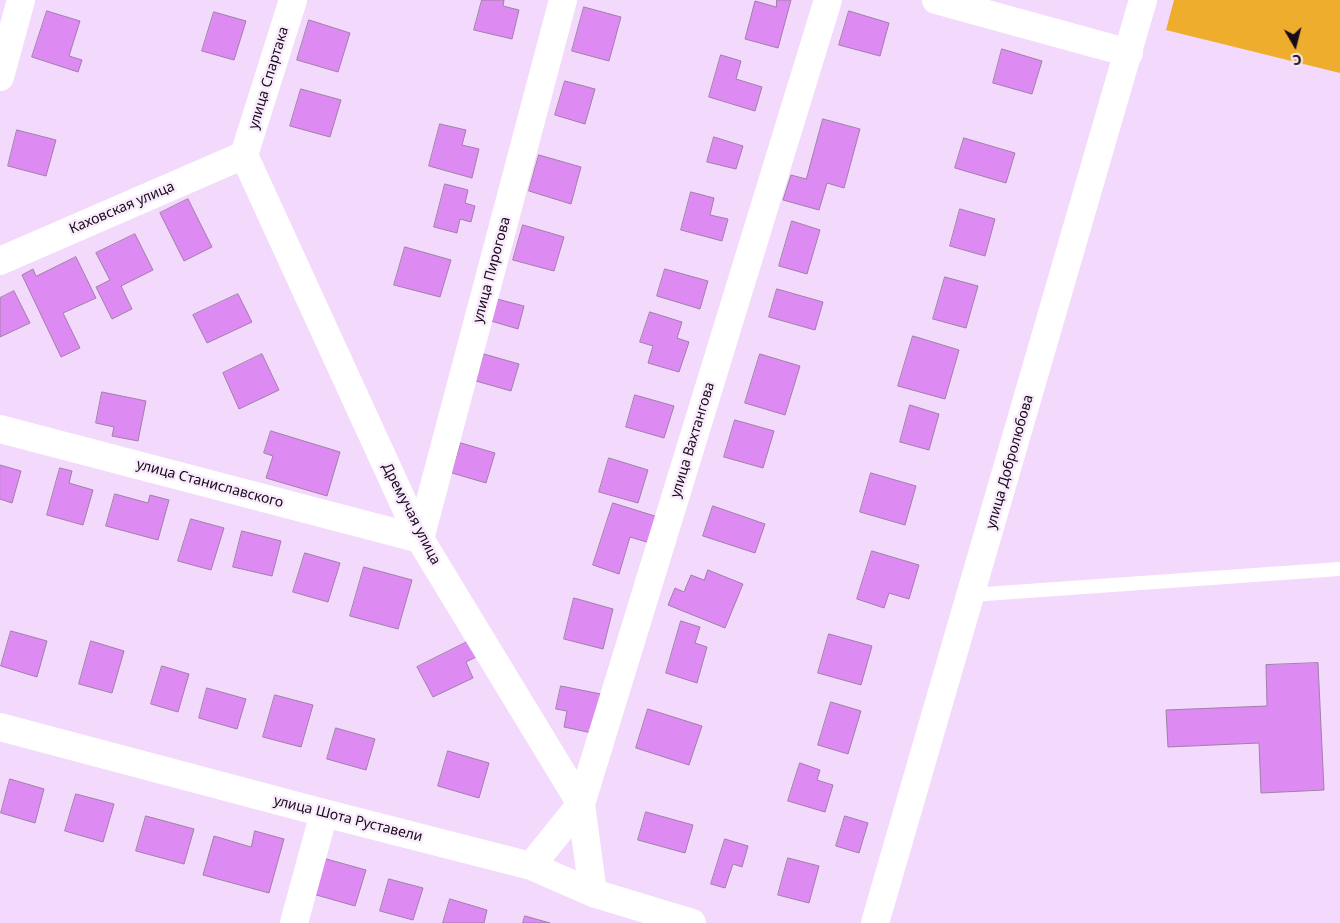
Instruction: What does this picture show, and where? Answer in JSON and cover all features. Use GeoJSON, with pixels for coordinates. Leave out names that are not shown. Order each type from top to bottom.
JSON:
{"type":"FeatureCollection","features":[{"type":"Feature","properties":{"kind":"street"},"geometry":{"type":"LineString","coordinates":[[0,77],[21,0]]}},
{"type":"Feature","properties":{"kind":"street","name":"улица Спартака"},"geometry":{"type":"LineString","coordinates":[[244,155],[293,0]]}},
{"type":"Feature","properties":{"kind":"street","name":"улица Пирогова"},"geometry":{"type":"LineString","coordinates":[[420,539],[563,0]]}},
{"type":"Feature","properties":{"kind":"street","name":"улица Вахтангова"},"geometry":{"type":"LineString","coordinates":[[532,866],[581,804],[828,0]]}},
{"type":"Feature","properties":{"kind":"street"},"geometry":{"type":"LineString","coordinates":[[936,0],[1129,53]]}},
{"type":"Feature","properties":{"kind":"street","name":"улица Добролюбова"},"geometry":{"type":"LineString","coordinates":[[875,923],[1143,0]]}},
{"type":"Feature","properties":{"kind":"street","name":"Каховская улица"},"geometry":{"type":"LineString","coordinates":[[0,261],[244,155]]}},
{"type":"Feature","properties":{"kind":"street","name":"Дремучая улица"},"geometry":{"type":"LineString","coordinates":[[244,155],[420,539],[581,804],[593,893]]}},
{"type":"Feature","properties":{"kind":"street","name":"улица Станиславского"},"geometry":{"type":"LineString","coordinates":[[0,429],[420,539]]}},
{"type":"Feature","properties":{"kind":"street","name":"улица Шота Руставели"},"geometry":{"type":"LineString","coordinates":[[0,727],[532,866],[593,893],[692,923]]}},
{"type":"Feature","properties":{"kind":"street"},"geometry":{"type":"LineString","coordinates":[[294,923],[324,813]]}},
{"type":"Feature","properties":{"kind":"lane"},"geometry":{"type":"LineString","coordinates":[[970,595],[1340,568]]}},
{"type":"Feature","properties":{"kind":"shaded area"},"geometry":{"type":"Polygon","coordinates":[[[1174,0],[1340,0],[1340,73],[1166,30],[1174,0]]]}},
{"type":"Feature","properties":{"kind":"building"},"geometry":{"type":"Polygon","coordinates":[[[482,0],[504,0],[503,6],[519,10],[512,39],[474,30],[482,0]]]}},
{"type":"Feature","properties":{"kind":"building"},"geometry":{"type":"Polygon","coordinates":[[[777,0],[791,0],[778,48],[745,39],[755,1],[776,7],[777,0]]]}},
{"type":"Feature","properties":{"kind":"building"},"geometry":{"type":"Polygon","coordinates":[[[584,7],[621,17],[609,61],[572,51],[584,7]]]}},
{"type":"Feature","properties":{"kind":"building"},"geometry":{"type":"Polygon","coordinates":[[[47,11],[80,21],[69,56],[82,60],[78,72],[32,57],[47,11]]]}},
{"type":"Feature","properties":{"kind":"building"},"geometry":{"type":"Polygon","coordinates":[[[849,11],[889,23],[880,56],[839,45],[849,11]]]}},
{"type":"Feature","properties":{"kind":"building"},"geometry":{"type":"Polygon","coordinates":[[[214,12],[246,21],[234,60],[202,51],[214,12]]]}},
{"type":"Feature","properties":{"kind":"building"},"geometry":{"type":"Polygon","coordinates":[[[309,20],[350,33],[338,72],[297,60],[309,20]]]}},
{"type":"Feature","properties":{"kind":"building"},"geometry":{"type":"Polygon","coordinates":[[[1002,49],[1042,61],[1032,94],[993,83],[1002,49]]]}},
{"type":"Feature","properties":{"kind":"building"},"geometry":{"type":"Polygon","coordinates":[[[721,55],[741,61],[736,79],[762,87],[755,111],[709,97],[721,55]]]}},
{"type":"Feature","properties":{"kind":"building"},"geometry":{"type":"Polygon","coordinates":[[[565,81],[595,89],[585,124],[555,115],[565,81]]]}},
{"type":"Feature","properties":{"kind":"building"},"geometry":{"type":"Polygon","coordinates":[[[301,89],[341,100],[330,137],[290,126],[301,89]]]}},
{"type":"Feature","properties":{"kind":"building"},"geometry":{"type":"Polygon","coordinates":[[[823,119],[860,129],[844,188],[827,183],[819,210],[783,200],[791,175],[806,179],[823,119]]]}},
{"type":"Feature","properties":{"kind":"building"},"geometry":{"type":"Polygon","coordinates":[[[440,124],[466,130],[462,145],[479,149],[472,178],[429,166],[440,124]]]}},
{"type":"Feature","properties":{"kind":"building"},"geometry":{"type":"Polygon","coordinates":[[[17,130],[56,140],[46,176],[8,166],[17,130]]]}},
{"type":"Feature","properties":{"kind":"building"},"geometry":{"type":"Polygon","coordinates":[[[714,137],[743,146],[736,169],[707,162],[714,137]]]}},
{"type":"Feature","properties":{"kind":"building"},"geometry":{"type":"Polygon","coordinates":[[[964,138],[1015,153],[1006,183],[955,168],[964,138]]]}},
{"type":"Feature","properties":{"kind":"building"},"geometry":{"type":"Polygon","coordinates":[[[539,155],[581,167],[571,204],[529,191],[539,155]]]}},
{"type":"Feature","properties":{"kind":"building"},"geometry":{"type":"Polygon","coordinates":[[[445,184],[468,190],[465,203],[475,206],[471,222],[460,219],[457,233],[434,227],[445,184]]]}},
{"type":"Feature","properties":{"kind":"building"},"geometry":{"type":"Polygon","coordinates":[[[691,192],[714,198],[710,215],[728,219],[722,241],[681,230],[691,192]]]}},
{"type":"Feature","properties":{"kind":"building"},"geometry":{"type":"Polygon","coordinates":[[[188,199],[212,247],[184,261],[160,213],[188,199]]]}},
{"type":"Feature","properties":{"kind":"building"},"geometry":{"type":"Polygon","coordinates":[[[960,209],[995,219],[985,256],[950,246],[960,209]]]}},
{"type":"Feature","properties":{"kind":"building"},"geometry":{"type":"Polygon","coordinates":[[[792,221],[820,230],[807,274],[779,266],[792,221]]]}},
{"type":"Feature","properties":{"kind":"building"},"geometry":{"type":"Polygon","coordinates":[[[523,225],[564,237],[554,271],[513,260],[523,225]]]}},
{"type":"Feature","properties":{"kind":"building"},"geometry":{"type":"Polygon","coordinates":[[[135,234],[153,270],[121,286],[132,309],[112,319],[96,287],[110,280],[96,253],[135,234]]]}},
{"type":"Feature","properties":{"kind":"building"},"geometry":{"type":"Polygon","coordinates":[[[405,247],[451,260],[440,297],[394,285],[405,247]]]}},
{"type":"Feature","properties":{"kind":"building"},"geometry":{"type":"Polygon","coordinates":[[[76,257],[96,298],[63,313],[80,348],[61,357],[22,275],[33,269],[36,276],[76,257]]]}},
{"type":"Feature","properties":{"kind":"building"},"geometry":{"type":"Polygon","coordinates":[[[665,269],[708,281],[700,309],[657,296],[665,269]]]}},
{"type":"Feature","properties":{"kind":"building"},"geometry":{"type":"Polygon","coordinates":[[[945,277],[978,286],[966,328],[933,319],[945,277]]]}},
{"type":"Feature","properties":{"kind":"building"},"geometry":{"type":"Polygon","coordinates":[[[777,289],[823,302],[815,330],[769,317],[777,289]]]}},
{"type":"Feature","properties":{"kind":"building"},"geometry":{"type":"Polygon","coordinates":[[[14,291],[30,323],[0,337],[0,298],[14,291]]]}},
{"type":"Feature","properties":{"kind":"building"},"geometry":{"type":"Polygon","coordinates":[[[238,294],[252,322],[207,343],[193,315],[238,294]]]}},
{"type":"Feature","properties":{"kind":"building"},"geometry":{"type":"Polygon","coordinates":[[[497,299],[524,306],[518,329],[491,321],[497,299]]]}},
{"type":"Feature","properties":{"kind":"building"},"geometry":{"type":"Polygon","coordinates":[[[650,312],[682,322],[677,338],[689,342],[679,372],[648,363],[653,346],[640,342],[650,312]]]}},
{"type":"Feature","properties":{"kind":"building"},"geometry":{"type":"Polygon","coordinates":[[[913,336],[959,350],[945,399],[898,386],[913,336]]]}},
{"type":"Feature","properties":{"kind":"building"},"geometry":{"type":"Polygon","coordinates":[[[262,354],[279,390],[239,409],[223,373],[262,354]]]}},
{"type":"Feature","properties":{"kind":"building"},"geometry":{"type":"Polygon","coordinates":[[[484,354],[519,364],[511,391],[476,381],[484,354]]]}},
{"type":"Feature","properties":{"kind":"building"},"geometry":{"type":"Polygon","coordinates":[[[760,354],[800,366],[785,415],[745,403],[760,354]]]}},
{"type":"Feature","properties":{"kind":"building"},"geometry":{"type":"Polygon","coordinates":[[[102,392],[146,401],[138,441],[112,436],[114,427],[96,423],[102,392]]]}},
{"type":"Feature","properties":{"kind":"building"},"geometry":{"type":"Polygon","coordinates":[[[635,395],[674,406],[664,438],[626,427],[635,395]]]}},
{"type":"Feature","properties":{"kind":"building"},"geometry":{"type":"Polygon","coordinates":[[[910,405],[939,414],[929,450],[900,442],[910,405]]]}},
{"type":"Feature","properties":{"kind":"building"},"geometry":{"type":"Polygon","coordinates":[[[735,420],[774,431],[763,468],[724,457],[735,420]]]}},
{"type":"Feature","properties":{"kind":"building"},"geometry":{"type":"Polygon","coordinates":[[[271,431],[340,452],[327,496],[266,478],[273,456],[264,453],[271,431]]]}},
{"type":"Feature","properties":{"kind":"building"},"geometry":{"type":"Polygon","coordinates":[[[461,443],[495,453],[486,483],[452,473],[461,443]]]}},
{"type":"Feature","properties":{"kind":"building"},"geometry":{"type":"Polygon","coordinates":[[[609,458],[648,470],[638,503],[599,492],[609,458]]]}},
{"type":"Feature","properties":{"kind":"building"},"geometry":{"type":"Polygon","coordinates":[[[0,465],[21,471],[12,503],[0,499],[0,465]]]}},
{"type":"Feature","properties":{"kind":"building"},"geometry":{"type":"Polygon","coordinates":[[[60,468],[72,471],[69,483],[93,490],[83,525],[47,515],[60,468]]]}},
{"type":"Feature","properties":{"kind":"building"},"geometry":{"type":"Polygon","coordinates":[[[871,473],[916,486],[905,525],[860,512],[871,473]]]}},
{"type":"Feature","properties":{"kind":"building"},"geometry":{"type":"Polygon","coordinates":[[[115,494],[148,503],[150,495],[169,500],[158,540],[106,526],[115,494]]]}},
{"type":"Feature","properties":{"kind":"building"},"geometry":{"type":"Polygon","coordinates":[[[613,503],[658,517],[650,543],[630,537],[619,574],[593,565],[613,503]]]}},
{"type":"Feature","properties":{"kind":"building"},"geometry":{"type":"Polygon","coordinates":[[[713,506],[765,524],[755,553],[703,536],[713,506]]]}},
{"type":"Feature","properties":{"kind":"building"},"geometry":{"type":"Polygon","coordinates":[[[191,519],[224,528],[211,570],[178,561],[191,519]]]}},
{"type":"Feature","properties":{"kind":"building"},"geometry":{"type":"Polygon","coordinates":[[[242,531],[281,541],[272,576],[233,567],[242,531]]]}},
{"type":"Feature","properties":{"kind":"building"},"geometry":{"type":"Polygon","coordinates":[[[872,551],[919,565],[909,599],[889,593],[884,608],[857,599],[872,551]]]}},
{"type":"Feature","properties":{"kind":"building"},"geometry":{"type":"Polygon","coordinates":[[[305,553],[340,563],[328,602],[293,592],[305,553]]]}},
{"type":"Feature","properties":{"kind":"building"},"geometry":{"type":"Polygon","coordinates":[[[364,567],[412,580],[398,629],[350,616],[364,567]]]}},
{"type":"Feature","properties":{"kind":"building"},"geometry":{"type":"Polygon","coordinates":[[[708,570],[743,584],[725,628],[668,605],[675,588],[684,592],[691,575],[704,580],[708,570]]]}},
{"type":"Feature","properties":{"kind":"building"},"geometry":{"type":"Polygon","coordinates":[[[574,598],[613,609],[603,649],[564,639],[574,598]]]}},
{"type":"Feature","properties":{"kind":"building"},"geometry":{"type":"Polygon","coordinates":[[[681,621],[700,627],[695,643],[707,647],[697,683],[666,673],[681,621]]]}},
{"type":"Feature","properties":{"kind":"building"},"geometry":{"type":"Polygon","coordinates":[[[11,631],[47,641],[37,677],[1,666],[11,631]]]}},
{"type":"Feature","properties":{"kind":"building"},"geometry":{"type":"Polygon","coordinates":[[[829,634],[872,646],[861,685],[818,673],[829,634]]]}},
{"type":"Feature","properties":{"kind":"building"},"geometry":{"type":"Polygon","coordinates":[[[91,641],[124,651],[112,693],[79,684],[91,641]]]}},
{"type":"Feature","properties":{"kind":"building"},"geometry":{"type":"Polygon","coordinates":[[[469,641],[476,657],[466,662],[473,678],[433,697],[417,667],[469,641]]]}},
{"type":"Feature","properties":{"kind":"building"},"geometry":{"type":"Polygon","coordinates":[[[1318,663],[1324,790],[1261,793],[1259,743],[1168,747],[1166,710],[1267,706],[1266,665],[1318,663]]]}},
{"type":"Feature","properties":{"kind":"building"},"geometry":{"type":"Polygon","coordinates":[[[162,666],[189,674],[178,712],[151,704],[162,666]]]}},
{"type":"Feature","properties":{"kind":"building"},"geometry":{"type":"Polygon","coordinates":[[[561,686],[601,694],[592,733],[564,727],[567,711],[556,709],[561,686]]]}},
{"type":"Feature","properties":{"kind":"building"},"geometry":{"type":"Polygon","coordinates":[[[207,688],[246,699],[237,729],[199,718],[207,688]]]}},
{"type":"Feature","properties":{"kind":"building"},"geometry":{"type":"Polygon","coordinates":[[[275,695],[313,705],[301,747],[263,737],[275,695]]]}},
{"type":"Feature","properties":{"kind":"building"},"geometry":{"type":"Polygon","coordinates":[[[831,702],[861,711],[848,754],[818,745],[831,702]]]}},
{"type":"Feature","properties":{"kind":"building"},"geometry":{"type":"Polygon","coordinates":[[[648,709],[702,726],[689,765],[636,748],[648,709]]]}},
{"type":"Feature","properties":{"kind":"building"},"geometry":{"type":"Polygon","coordinates":[[[336,728],[375,739],[366,770],[327,759],[336,728]]]}},
{"type":"Feature","properties":{"kind":"building"},"geometry":{"type":"Polygon","coordinates":[[[448,751],[489,763],[479,798],[438,786],[448,751]]]}},
{"type":"Feature","properties":{"kind":"building"},"geometry":{"type":"Polygon","coordinates":[[[800,763],[820,770],[817,780],[833,785],[825,812],[788,801],[800,763]]]}},
{"type":"Feature","properties":{"kind":"building"},"geometry":{"type":"Polygon","coordinates":[[[10,779],[44,789],[35,823],[1,813],[10,779]]]}},
{"type":"Feature","properties":{"kind":"building"},"geometry":{"type":"Polygon","coordinates":[[[76,794],[114,804],[103,842],[65,831],[76,794]]]}},
{"type":"Feature","properties":{"kind":"building"},"geometry":{"type":"Polygon","coordinates":[[[646,812],[693,825],[685,853],[638,840],[646,812]]]}},
{"type":"Feature","properties":{"kind":"building"},"geometry":{"type":"Polygon","coordinates":[[[146,816],[194,829],[184,864],[136,851],[146,816]]]}},
{"type":"Feature","properties":{"kind":"building"},"geometry":{"type":"Polygon","coordinates":[[[845,816],[868,823],[859,853],[836,846],[845,816]]]}},
{"type":"Feature","properties":{"kind":"building"},"geometry":{"type":"Polygon","coordinates":[[[255,831],[284,839],[269,893],[203,875],[214,836],[251,847],[255,831]]]}},
{"type":"Feature","properties":{"kind":"building"},"geometry":{"type":"Polygon","coordinates":[[[725,839],[748,846],[742,867],[733,864],[725,888],[711,884],[725,839]]]}},
{"type":"Feature","properties":{"kind":"building"},"geometry":{"type":"Polygon","coordinates":[[[323,858],[366,870],[355,906],[313,894],[323,858]]]}},
{"type":"Feature","properties":{"kind":"building"},"geometry":{"type":"Polygon","coordinates":[[[788,858],[819,866],[809,903],[778,895],[788,858]]]}},
{"type":"Feature","properties":{"kind":"building"},"geometry":{"type":"Polygon","coordinates":[[[389,879],[423,888],[413,920],[380,911],[389,879]]]}},
{"type":"Feature","properties":{"kind":"building"},"geometry":{"type":"Polygon","coordinates":[[[450,899],[487,910],[484,923],[443,923],[450,899]]]}},
{"type":"Feature","properties":{"kind":"building"},"geometry":{"type":"Polygon","coordinates":[[[525,916],[550,923],[523,923],[525,916]]]}}]}
